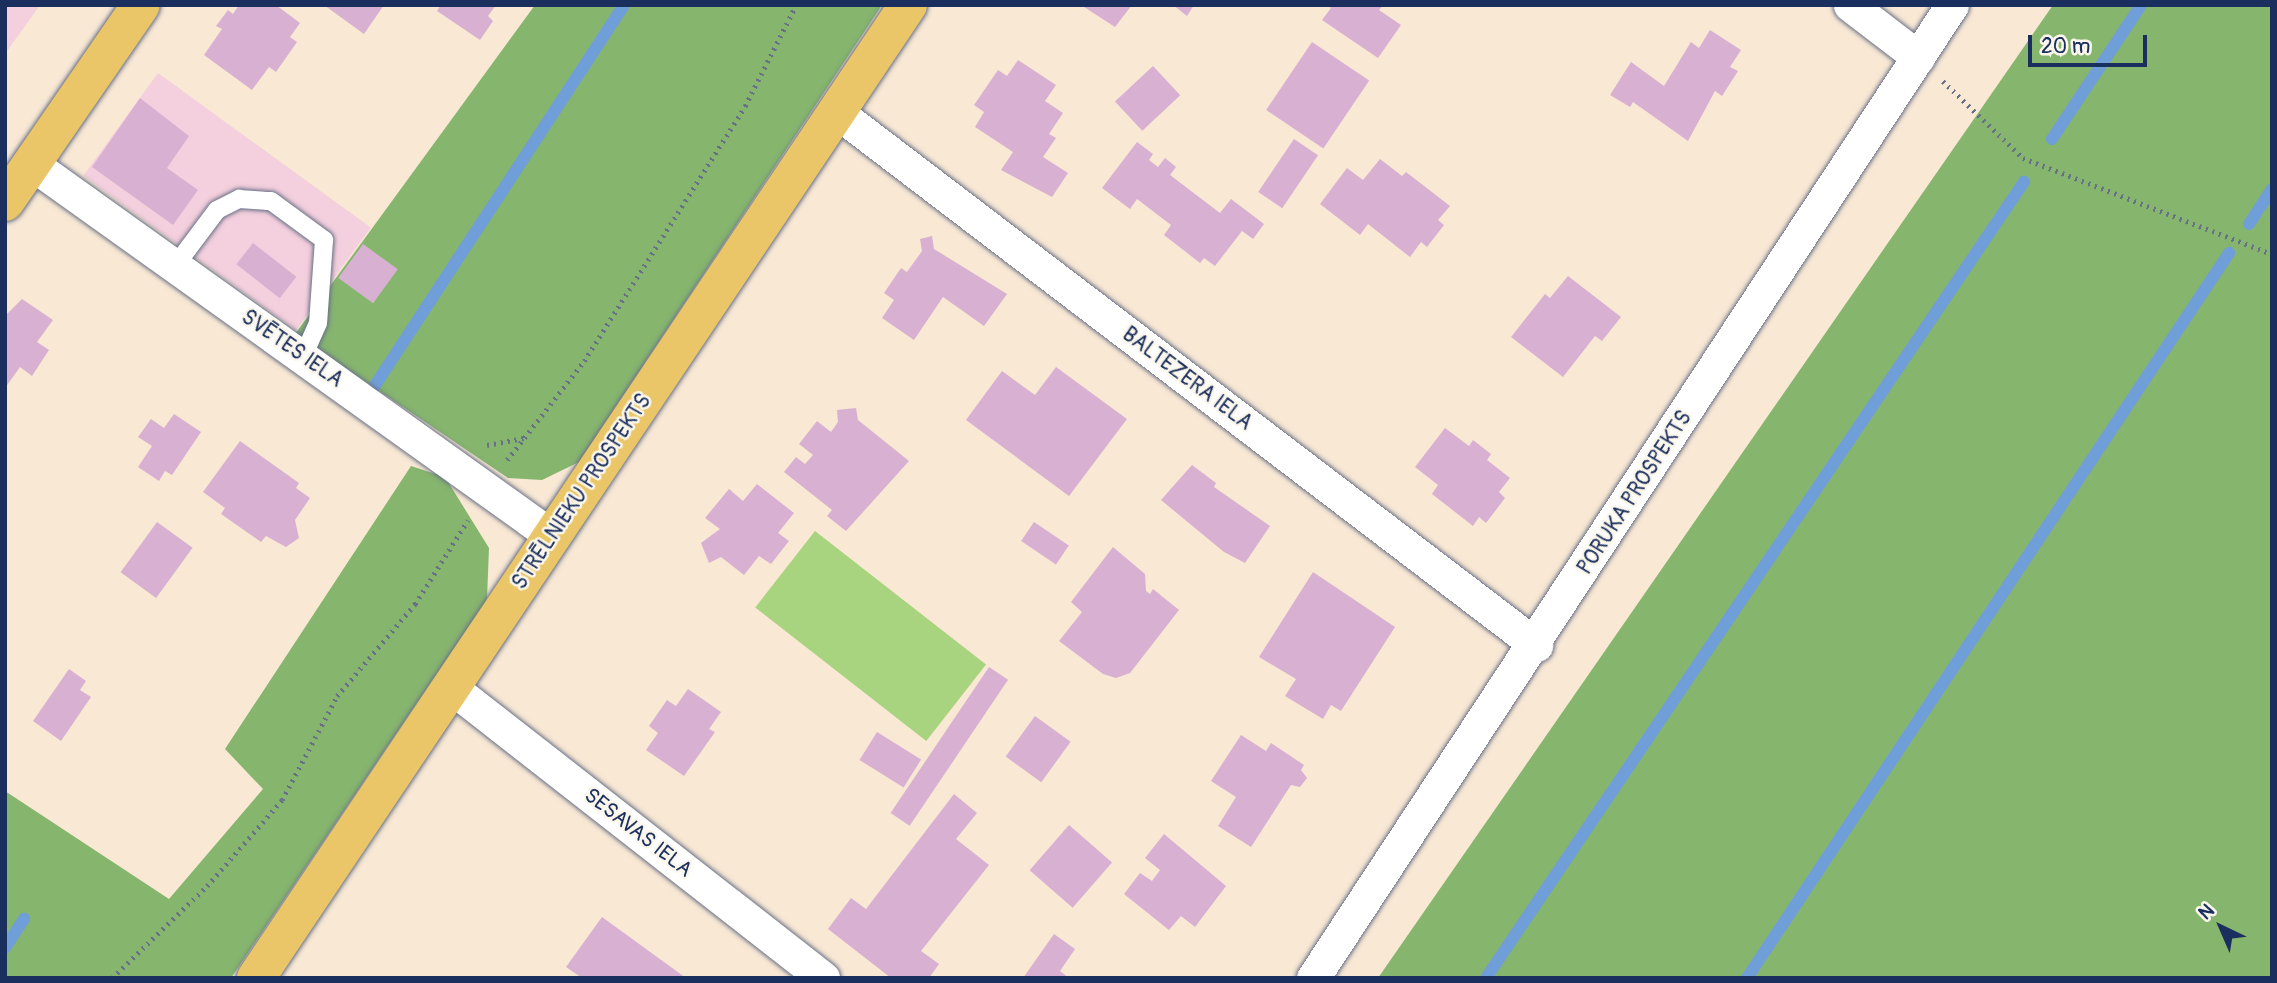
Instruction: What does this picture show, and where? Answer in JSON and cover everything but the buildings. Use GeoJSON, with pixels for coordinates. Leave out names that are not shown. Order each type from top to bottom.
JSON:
{"type":"FeatureCollection","features":[{"type":"Feature","properties":{"kind":"main road"},"geometry":{"type":"LineString","coordinates":[[5,202],[141,5]]}},
{"type":"Feature","properties":{"kind":"main road","name":"STRĒLNIEKU PROSPEKTS"},"geometry":{"type":"LineString","coordinates":[[256,978],[908,5]]}},
{"type":"Feature","properties":{"kind":"street"},"geometry":{"type":"LineString","coordinates":[[1850,5],[1918,57]]}},
{"type":"Feature","properties":{"kind":"street","name":"PORUKA PROSPEKTS"},"geometry":{"type":"LineString","coordinates":[[1313,978],[1536,645],[1952,5]]}},
{"type":"Feature","properties":{"kind":"street","name":"BALTEZERA IELA"},"geometry":{"type":"LineString","coordinates":[[838,113],[1536,645]]}},
{"type":"Feature","properties":{"kind":"street","name":"SVĒTES IELA"},"geometry":{"type":"LineString","coordinates":[[32,164],[552,536]]}},
{"type":"Feature","properties":{"kind":"street","name":"SESAVAS IELA"},"geometry":{"type":"LineString","coordinates":[[452,688],[823,978]]}},
{"type":"Feature","properties":{"kind":"lane"},"geometry":{"type":"LineString","coordinates":[[175,266],[217,210],[239,200],[271,201],[324,240],[318,323],[303,357]]}},
{"type":"Feature","properties":{"kind":"path"},"geometry":{"type":"LineString","coordinates":[[1918,57],[2023,158],[2272,254]]}},
{"type":"Feature","properties":{"kind":"shaded area"},"geometry":{"type":"Polygon","coordinates":[[[5,5],[40,5],[5,54],[5,5]]]}},
{"type":"Feature","properties":{"kind":"shaded area"},"geometry":{"type":"Polygon","coordinates":[[[158,73],[371,228],[296,330],[83,176],[158,73]]]}},
{"type":"Feature","properties":{"kind":"green space"},"geometry":{"type":"Polygon","coordinates":[[[535,5],[882,5],[579,462],[542,480],[508,478],[295,334],[535,5]]]}},
{"type":"Feature","properties":{"kind":"green space"},"geometry":{"type":"Polygon","coordinates":[[[2053,5],[2272,5],[2272,978],[1378,978],[2053,5]]]}},
{"type":"Feature","properties":{"kind":"green space"},"geometry":{"type":"Polygon","coordinates":[[[411,466],[445,477],[489,548],[487,599],[231,978],[5,978],[5,791],[169,899],[263,789],[225,749],[411,466]]]}},
{"type":"Feature","properties":{"kind":"green space"},"geometry":{"type":"Polygon","coordinates":[[[815,531],[986,665],[926,741],[755,607],[815,531]]]}},
{"type":"Feature","properties":{"kind":"waterway"},"geometry":{"type":"LineString","coordinates":[[374,387],[624,5]]}},
{"type":"Feature","properties":{"kind":"waterway"},"geometry":{"type":"LineString","coordinates":[[2052,139],[2141,5]]}},
{"type":"Feature","properties":{"kind":"waterway"},"geometry":{"type":"LineString","coordinates":[[1486,978],[2024,182]]}},
{"type":"Feature","properties":{"kind":"waterway"},"geometry":{"type":"LineString","coordinates":[[2249,224],[2272,189]]}},
{"type":"Feature","properties":{"kind":"waterway"},"geometry":{"type":"LineString","coordinates":[[1747,978],[2229,253]]}},
{"type":"Feature","properties":{"kind":"waterway"},"geometry":{"type":"LineString","coordinates":[[5,948],[24,919]]}}]}
